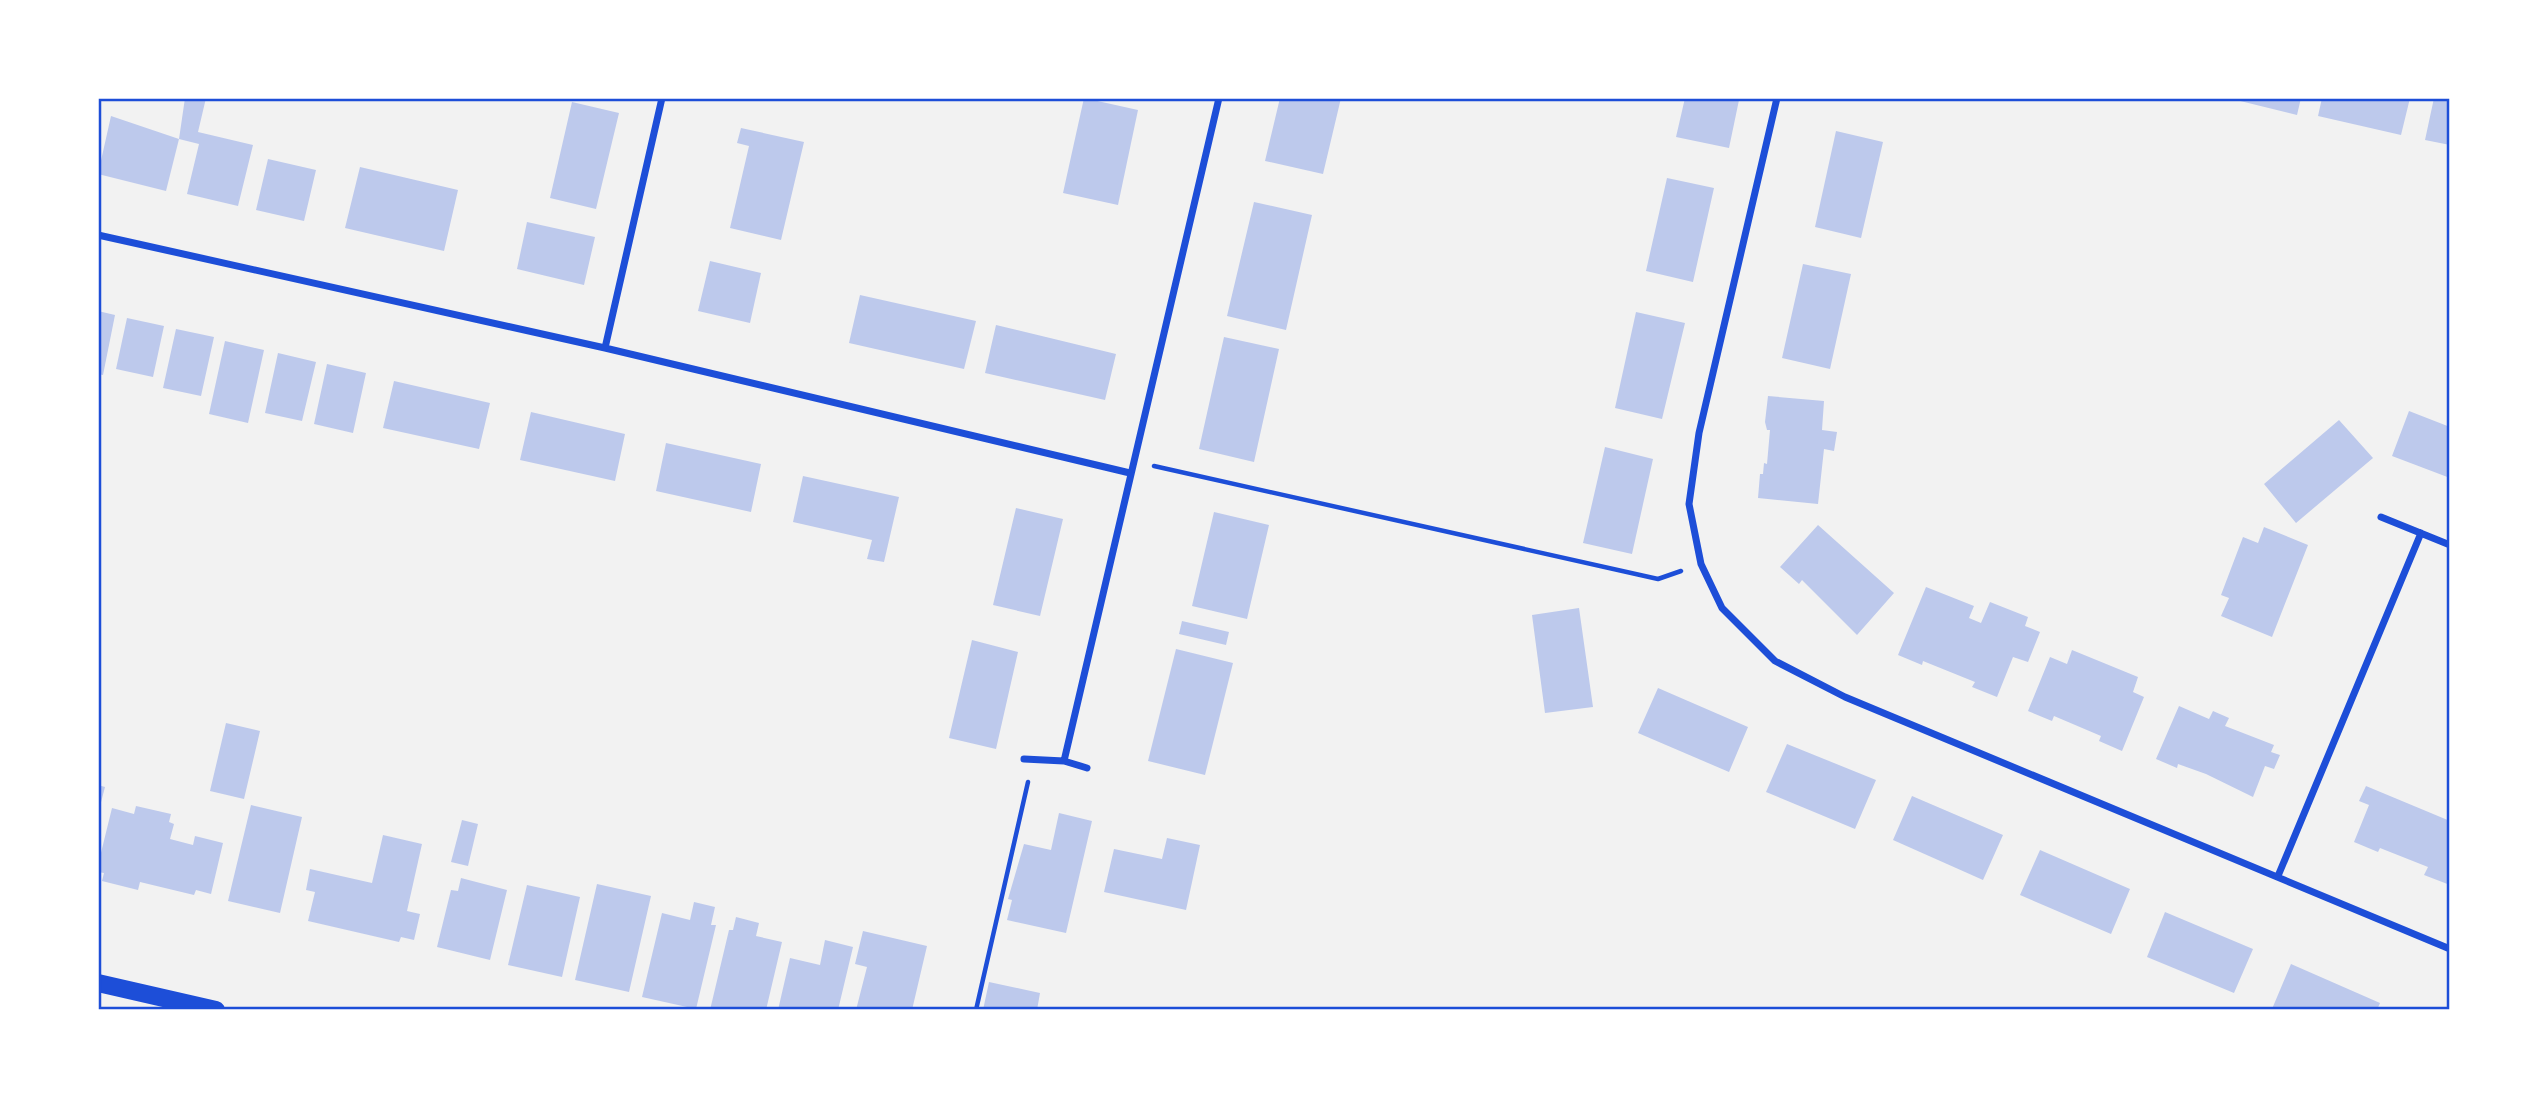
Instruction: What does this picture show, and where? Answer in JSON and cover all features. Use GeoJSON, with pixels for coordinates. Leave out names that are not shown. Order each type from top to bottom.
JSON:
{"type":"FeatureCollection","features":[{"type":"Feature","properties":{"kind":"main road"},"geometry":{"type":"LineString","coordinates":[[98,983],[216,1010]]}},
{"type":"Feature","properties":{"kind":"street"},"geometry":{"type":"LineString","coordinates":[[605,348],[662,98]]}},
{"type":"Feature","properties":{"kind":"street"},"geometry":{"type":"LineString","coordinates":[[1064,761],[1219,98]]}},
{"type":"Feature","properties":{"kind":"street"},"geometry":{"type":"LineString","coordinates":[[1777,98],[1699,433],[1689,504],[1701,564],[1722,608],[1775,661],[1845,696],[2450,949]]}},
{"type":"Feature","properties":{"kind":"street"},"geometry":{"type":"LineString","coordinates":[[98,235],[605,348],[1130,473]]}},
{"type":"Feature","properties":{"kind":"street"},"geometry":{"type":"LineString","coordinates":[[2381,517],[2450,545]]}},
{"type":"Feature","properties":{"kind":"street"},"geometry":{"type":"LineString","coordinates":[[2278,876],[2421,533]]}},
{"type":"Feature","properties":{"kind":"street"},"geometry":{"type":"LineString","coordinates":[[1024,760],[1064,761],[1087,768]]}},
{"type":"Feature","properties":{"kind":"path"},"geometry":{"type":"LineString","coordinates":[[1130,473],[1155,466],[1658,579],[1701,564]]}},
{"type":"Feature","properties":{"kind":"path"},"geometry":{"type":"LineString","coordinates":[[976,1010],[1028,782],[1037,762]]}},
{"type":"Feature","properties":{"kind":"building"},"geometry":{"type":"Polygon","coordinates":[[[185,98],[206,98],[198,132],[253,145],[238,206],[187,194],[199,144],[179,139],[185,98]]]}},
{"type":"Feature","properties":{"kind":"building"},"geometry":{"type":"Polygon","coordinates":[[[1084,98],[1138,110],[1118,205],[1063,193],[1084,98]]]}},
{"type":"Feature","properties":{"kind":"building"},"geometry":{"type":"Polygon","coordinates":[[[1280,98],[1341,98],[1323,174],[1265,161],[1280,98]]]}},
{"type":"Feature","properties":{"kind":"building"},"geometry":{"type":"Polygon","coordinates":[[[1685,98],[1739,100],[1729,148],[1676,137],[1685,98]]]}},
{"type":"Feature","properties":{"kind":"building"},"geometry":{"type":"Polygon","coordinates":[[[2228,98],[2301,98],[2297,115],[2228,98]]]}},
{"type":"Feature","properties":{"kind":"building"},"geometry":{"type":"Polygon","coordinates":[[[2322,98],[2410,98],[2401,135],[2318,116],[2322,98]]]}},
{"type":"Feature","properties":{"kind":"building"},"geometry":{"type":"Polygon","coordinates":[[[2434,98],[2450,98],[2450,145],[2425,140],[2434,98]]]}},
{"type":"Feature","properties":{"kind":"building"},"geometry":{"type":"Polygon","coordinates":[[[572,102],[619,113],[596,209],[550,198],[572,102]]]}},
{"type":"Feature","properties":{"kind":"building"},"geometry":{"type":"Polygon","coordinates":[[[111,116],[179,139],[166,191],[98,174],[111,116]]]}},
{"type":"Feature","properties":{"kind":"building"},"geometry":{"type":"Polygon","coordinates":[[[741,128],[804,142],[781,240],[730,228],[749,146],[737,143],[741,128]]]}},
{"type":"Feature","properties":{"kind":"building"},"geometry":{"type":"Polygon","coordinates":[[[1836,131],[1883,142],[1861,238],[1815,227],[1836,131]]]}},
{"type":"Feature","properties":{"kind":"building"},"geometry":{"type":"Polygon","coordinates":[[[268,159],[316,170],[304,221],[256,210],[268,159]]]}},
{"type":"Feature","properties":{"kind":"building"},"geometry":{"type":"Polygon","coordinates":[[[360,167],[458,190],[444,251],[345,228],[360,167]]]}},
{"type":"Feature","properties":{"kind":"building"},"geometry":{"type":"Polygon","coordinates":[[[1667,178],[1714,188],[1693,282],[1646,271],[1667,178]]]}},
{"type":"Feature","properties":{"kind":"building"},"geometry":{"type":"Polygon","coordinates":[[[1254,202],[1312,215],[1286,330],[1227,316],[1254,202]]]}},
{"type":"Feature","properties":{"kind":"building"},"geometry":{"type":"Polygon","coordinates":[[[527,222],[595,237],[584,285],[517,269],[527,222]]]}},
{"type":"Feature","properties":{"kind":"building"},"geometry":{"type":"Polygon","coordinates":[[[710,261],[761,273],[750,323],[698,311],[710,261]]]}},
{"type":"Feature","properties":{"kind":"building"},"geometry":{"type":"Polygon","coordinates":[[[1803,264],[1851,274],[1830,369],[1782,358],[1803,264]]]}},
{"type":"Feature","properties":{"kind":"building"},"geometry":{"type":"Polygon","coordinates":[[[860,295],[976,321],[964,369],[849,343],[860,295]]]}},
{"type":"Feature","properties":{"kind":"building"},"geometry":{"type":"Polygon","coordinates":[[[98,311],[115,315],[103,375],[98,374],[98,311]]]}},
{"type":"Feature","properties":{"kind":"building"},"geometry":{"type":"Polygon","coordinates":[[[1636,312],[1685,323],[1662,419],[1615,408],[1636,312]]]}},
{"type":"Feature","properties":{"kind":"building"},"geometry":{"type":"Polygon","coordinates":[[[127,318],[164,326],[153,377],[116,369],[127,318]]]}},
{"type":"Feature","properties":{"kind":"building"},"geometry":{"type":"Polygon","coordinates":[[[996,325],[1116,354],[1105,400],[985,373],[996,325]]]}},
{"type":"Feature","properties":{"kind":"building"},"geometry":{"type":"Polygon","coordinates":[[[176,329],[214,337],[201,396],[163,388],[176,329]]]}},
{"type":"Feature","properties":{"kind":"building"},"geometry":{"type":"Polygon","coordinates":[[[1224,337],[1279,349],[1254,462],[1199,449],[1224,337]]]}},
{"type":"Feature","properties":{"kind":"building"},"geometry":{"type":"Polygon","coordinates":[[[225,341],[264,350],[248,423],[209,414],[225,341]]]}},
{"type":"Feature","properties":{"kind":"building"},"geometry":{"type":"Polygon","coordinates":[[[278,353],[316,362],[302,421],[265,413],[278,353]]]}},
{"type":"Feature","properties":{"kind":"building"},"geometry":{"type":"Polygon","coordinates":[[[327,364],[366,373],[353,433],[314,424],[327,364]]]}},
{"type":"Feature","properties":{"kind":"building"},"geometry":{"type":"Polygon","coordinates":[[[394,381],[490,403],[479,449],[383,428],[394,381]]]}},
{"type":"Feature","properties":{"kind":"building"},"geometry":{"type":"Polygon","coordinates":[[[1768,396],[1824,401],[1822,430],[1837,432],[1834,451],[1824,449],[1818,504],[1758,498],[1760,474],[1763,474],[1764,463],[1767,464],[1770,430],[1767,430],[1765,422],[1768,396]]]}},
{"type":"Feature","properties":{"kind":"building"},"geometry":{"type":"Polygon","coordinates":[[[2409,411],[2450,427],[2450,478],[2392,456],[2409,411]]]}},
{"type":"Feature","properties":{"kind":"building"},"geometry":{"type":"Polygon","coordinates":[[[531,412],[625,434],[615,481],[520,460],[531,412]]]}},
{"type":"Feature","properties":{"kind":"building"},"geometry":{"type":"Polygon","coordinates":[[[2339,420],[2373,458],[2296,523],[2264,484],[2339,420]]]}},
{"type":"Feature","properties":{"kind":"building"},"geometry":{"type":"Polygon","coordinates":[[[666,443],[761,464],[751,512],[656,491],[666,443]]]}},
{"type":"Feature","properties":{"kind":"building"},"geometry":{"type":"Polygon","coordinates":[[[1605,447],[1653,459],[1632,554],[1583,543],[1605,447]]]}},
{"type":"Feature","properties":{"kind":"building"},"geometry":{"type":"Polygon","coordinates":[[[803,476],[899,497],[884,562],[867,559],[872,540],[793,522],[803,476]]]}},
{"type":"Feature","properties":{"kind":"building"},"geometry":{"type":"Polygon","coordinates":[[[1016,508],[1063,519],[1040,616],[993,605],[1016,508]]]}},
{"type":"Feature","properties":{"kind":"building"},"geometry":{"type":"Polygon","coordinates":[[[1214,512],[1269,525],[1247,619],[1192,606],[1214,512]]]}},
{"type":"Feature","properties":{"kind":"building"},"geometry":{"type":"Polygon","coordinates":[[[1818,525],[1894,593],[1857,635],[1802,580],[1799,584],[1780,567],[1818,525]]]}},
{"type":"Feature","properties":{"kind":"building"},"geometry":{"type":"Polygon","coordinates":[[[2264,527],[2308,545],[2272,637],[2221,616],[2229,598],[2221,595],[2243,537],[2258,543],[2264,527]]]}},
{"type":"Feature","properties":{"kind":"building"},"geometry":{"type":"Polygon","coordinates":[[[1926,587],[1974,606],[1969,618],[1981,623],[1990,602],[2028,617],[2025,626],[2040,632],[2028,662],[2013,657],[1997,697],[1972,687],[1975,682],[1923,661],[1922,665],[1898,655],[1926,587]]]}},
{"type":"Feature","properties":{"kind":"building"},"geometry":{"type":"Polygon","coordinates":[[[1579,608],[1593,707],[1545,713],[1532,615],[1579,608]]]}},
{"type":"Feature","properties":{"kind":"building"},"geometry":{"type":"Polygon","coordinates":[[[1182,621],[1229,632],[1226,645],[1179,634],[1182,621]]]}},
{"type":"Feature","properties":{"kind":"building"},"geometry":{"type":"Polygon","coordinates":[[[972,640],[1018,652],[996,749],[949,738],[972,640]]]}},
{"type":"Feature","properties":{"kind":"building"},"geometry":{"type":"Polygon","coordinates":[[[1176,649],[1233,663],[1205,775],[1148,761],[1176,649]]]}},
{"type":"Feature","properties":{"kind":"building"},"geometry":{"type":"Polygon","coordinates":[[[2072,650],[2138,677],[2133,692],[2144,697],[2122,751],[2099,741],[2101,736],[2054,716],[2052,721],[2028,711],[2050,657],[2067,664],[2072,650]]]}},
{"type":"Feature","properties":{"kind":"building"},"geometry":{"type":"Polygon","coordinates":[[[1658,688],[1748,727],[1729,772],[1638,733],[1658,688]]]}},
{"type":"Feature","properties":{"kind":"building"},"geometry":{"type":"Polygon","coordinates":[[[2179,706],[2209,719],[2213,711],[2229,718],[2225,726],[2274,745],[2271,752],[2280,755],[2274,769],[2265,766],[2253,797],[2206,774],[2178,764],[2177,768],[2156,759],[2179,706]]]}},
{"type":"Feature","properties":{"kind":"building"},"geometry":{"type":"Polygon","coordinates":[[[226,723],[260,731],[244,799],[210,791],[226,723]]]}},
{"type":"Feature","properties":{"kind":"building"},"geometry":{"type":"Polygon","coordinates":[[[1787,744],[1876,780],[1855,829],[1766,792],[1787,744]]]}},
{"type":"Feature","properties":{"kind":"building"},"geometry":{"type":"Polygon","coordinates":[[[98,785],[105,787],[99,810],[98,810],[98,785]]]}},
{"type":"Feature","properties":{"kind":"building"},"geometry":{"type":"Polygon","coordinates":[[[2366,786],[2450,821],[2450,885],[2424,875],[2428,867],[2380,848],[2378,852],[2354,842],[2369,805],[2359,801],[2366,786]]]}},
{"type":"Feature","properties":{"kind":"building"},"geometry":{"type":"Polygon","coordinates":[[[1912,796],[2003,835],[1983,880],[1893,840],[1912,796]]]}},
{"type":"Feature","properties":{"kind":"building"},"geometry":{"type":"Polygon","coordinates":[[[251,805],[302,817],[280,913],[228,901],[251,805]]]}},
{"type":"Feature","properties":{"kind":"building"},"geometry":{"type":"Polygon","coordinates":[[[136,806],[171,814],[169,822],[174,824],[170,839],[193,845],[195,836],[223,843],[211,894],[196,890],[194,895],[140,882],[138,890],[102,881],[104,873],[98,872],[98,865],[112,808],[134,814],[136,806]]]}},
{"type":"Feature","properties":{"kind":"building"},"geometry":{"type":"Polygon","coordinates":[[[1059,813],[1092,821],[1066,933],[1007,920],[1012,900],[1008,899],[1024,844],[1051,850],[1059,813]]]}},
{"type":"Feature","properties":{"kind":"building"},"geometry":{"type":"Polygon","coordinates":[[[462,820],[478,824],[468,866],[451,862],[462,820]]]}},
{"type":"Feature","properties":{"kind":"building"},"geometry":{"type":"Polygon","coordinates":[[[383,835],[422,844],[407,911],[420,914],[414,940],[401,937],[399,942],[308,921],[315,892],[306,890],[310,869],[372,883],[383,835]]]}},
{"type":"Feature","properties":{"kind":"building"},"geometry":{"type":"Polygon","coordinates":[[[1167,838],[1200,845],[1186,910],[1104,892],[1114,849],[1162,859],[1167,838]]]}},
{"type":"Feature","properties":{"kind":"building"},"geometry":{"type":"Polygon","coordinates":[[[2040,850],[2130,889],[2111,934],[2020,895],[2040,850]]]}},
{"type":"Feature","properties":{"kind":"building"},"geometry":{"type":"Polygon","coordinates":[[[461,878],[507,890],[490,960],[437,947],[451,890],[458,891],[461,878]]]}},
{"type":"Feature","properties":{"kind":"building"},"geometry":{"type":"Polygon","coordinates":[[[597,884],[651,896],[629,992],[575,980],[597,884]]]}},
{"type":"Feature","properties":{"kind":"building"},"geometry":{"type":"Polygon","coordinates":[[[527,885],[580,897],[562,977],[508,965],[527,885]]]}},
{"type":"Feature","properties":{"kind":"building"},"geometry":{"type":"Polygon","coordinates":[[[694,902],[715,907],[711,925],[716,925],[696,1009],[642,997],[662,913],[690,920],[694,902]]]}},
{"type":"Feature","properties":{"kind":"building"},"geometry":{"type":"Polygon","coordinates":[[[2165,912],[2253,949],[2234,993],[2147,957],[2165,912]]]}},
{"type":"Feature","properties":{"kind":"building"},"geometry":{"type":"Polygon","coordinates":[[[736,917],[759,923],[756,936],[782,942],[766,1010],[710,1010],[729,930],[733,930],[736,917]]]}},
{"type":"Feature","properties":{"kind":"building"},"geometry":{"type":"Polygon","coordinates":[[[863,931],[927,946],[912,1010],[856,1010],[867,967],[855,964],[863,931]]]}},
{"type":"Feature","properties":{"kind":"building"},"geometry":{"type":"Polygon","coordinates":[[[825,940],[853,947],[838,1010],[778,1010],[790,958],[820,965],[825,940]]]}},
{"type":"Feature","properties":{"kind":"building"},"geometry":{"type":"Polygon","coordinates":[[[2291,964],[2380,1003],[2377,1010],[2272,1009],[2291,964]]]}},
{"type":"Feature","properties":{"kind":"building"},"geometry":{"type":"Polygon","coordinates":[[[989,982],[1040,993],[1037,1010],[983,1010],[989,982]]]}}]}
